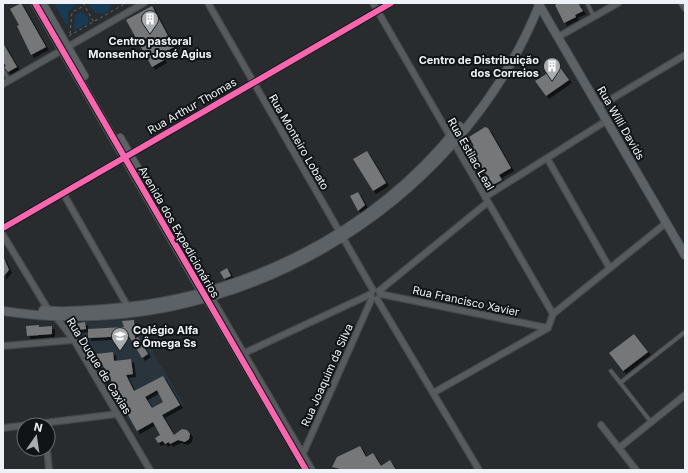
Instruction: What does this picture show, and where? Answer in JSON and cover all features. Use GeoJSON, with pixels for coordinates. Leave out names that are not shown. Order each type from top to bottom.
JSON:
{"type":"FeatureCollection","features":[{"type":"Feature","properties":{"kind":"main road","name":"Avenida dos Expedicionários"},"geometry":{"type":"LineString","coordinates":[[35,3],[68,47]]}},
{"type":"Feature","properties":{"kind":"main road","name":"Avenida dos Expedicionários"},"geometry":{"type":"LineString","coordinates":[[42,3],[68,47],[96,103],[207,295]]}},
{"type":"Feature","properties":{"kind":"main road","name":"Rua Willi Davids"},"geometry":{"type":"LineString","coordinates":[[538,4],[685,255]]}},
{"type":"Feature","properties":{"kind":"main road"},"geometry":{"type":"LineString","coordinates":[[3,311],[56,317],[130,310],[207,295],[290,264],[341,235],[385,204],[452,140],[485,98],[514,44],[538,4]]}},
{"type":"Feature","properties":{"kind":"main road"},"geometry":{"type":"LineString","coordinates":[[3,305],[48,311],[130,310]]}},
{"type":"Feature","properties":{"kind":"street"},"geometry":{"type":"LineString","coordinates":[[3,84],[144,3]]}},
{"type":"Feature","properties":{"kind":"street","name":"Rua Monteiro Lobato"},"geometry":{"type":"LineString","coordinates":[[208,3],[375,294],[479,470]]}},
{"type":"Feature","properties":{"kind":"street","name":"Rua Estilac Leal"},"geometry":{"type":"LineString","coordinates":[[373,3],[553,314]]}},
{"type":"Feature","properties":{"kind":"street","name":"Rua Arthur Thomas"},"geometry":{"type":"LineString","coordinates":[[3,228],[391,3]]}},
{"type":"Feature","properties":{"kind":"street"},"geometry":{"type":"LineString","coordinates":[[558,37],[618,3]]}},
{"type":"Feature","properties":{"kind":"street"},"geometry":{"type":"LineString","coordinates":[[682,3],[685,8]]}},
{"type":"Feature","properties":{"kind":"street"},"geometry":{"type":"LineString","coordinates":[[598,107],[685,55]]}},
{"type":"Feature","properties":{"kind":"street"},"geometry":{"type":"LineString","coordinates":[[241,355],[375,294],[486,200],[547,158],[606,121]]}},
{"type":"Feature","properties":{"kind":"street"},"geometry":{"type":"LineString","coordinates":[[547,158],[609,267]]}},
{"type":"Feature","properties":{"kind":"street"},"geometry":{"type":"LineString","coordinates":[[63,193],[130,310]]}},
{"type":"Feature","properties":{"kind":"street"},"geometry":{"type":"LineString","coordinates":[[433,393],[548,328],[553,314],[609,267],[666,223]]}},
{"type":"Feature","properties":{"kind":"street","name":"Rua Duque de Caxias"},"geometry":{"type":"LineString","coordinates":[[3,235],[48,311],[56,317],[74,340],[150,470]]}},
{"type":"Feature","properties":{"kind":"street","name":"Rua Francisco Xavier"},"geometry":{"type":"LineString","coordinates":[[375,294],[548,328]]}},
{"type":"Feature","properties":{"kind":"street","name":"Rua Joaquim da Silva"},"geometry":{"type":"LineString","coordinates":[[300,460],[375,294]]}},
{"type":"Feature","properties":{"kind":"street","name":"Avenida dos Expedicionários"},"geometry":{"type":"LineString","coordinates":[[207,295],[306,470]]}},
{"type":"Feature","properties":{"kind":"street"},"geometry":{"type":"LineString","coordinates":[[3,346],[74,340]]}},
{"type":"Feature","properties":{"kind":"street","name":"Avenida dos Expedicionários"},"geometry":{"type":"LineString","coordinates":[[241,355],[312,470]]}},
{"type":"Feature","properties":{"kind":"street"},"geometry":{"type":"LineString","coordinates":[[619,448],[685,395]]}},
{"type":"Feature","properties":{"kind":"street"},"geometry":{"type":"LineString","coordinates":[[56,422],[117,414]]}},
{"type":"Feature","properties":{"kind":"street"},"geometry":{"type":"LineString","coordinates":[[600,425],[636,470]]}},
{"type":"Feature","properties":{"kind":"street"},"geometry":{"type":"LineString","coordinates":[[3,428],[16,427]]}},
{"type":"Feature","properties":{"kind":"street"},"geometry":{"type":"LineString","coordinates":[[48,457],[49,470]]}},
{"type":"Feature","properties":{"kind":"lane"},"geometry":{"type":"LineString","coordinates":[[587,3],[594,17]]}},
{"type":"Feature","properties":{"kind":"lane"},"geometry":{"type":"LineString","coordinates":[[3,70],[10,80]]}},
{"type":"Feature","properties":{"kind":"lane"},"geometry":{"type":"LineString","coordinates":[[620,383],[685,332]]}},
{"type":"Feature","properties":{"kind":"lane"},"geometry":{"type":"LineString","coordinates":[[611,371],[651,422]]}},
{"type":"Feature","properties":{"kind":"path"},"geometry":{"type":"LineString","coordinates":[[83,3],[98,30]]}},
{"type":"Feature","properties":{"kind":"path"},"geometry":{"type":"LineString","coordinates":[[69,36],[126,3]]}},
{"type":"Feature","properties":{"kind":"path"},"geometry":{"type":"LineString","coordinates":[[68,47],[72,12],[84,6]]}},
{"type":"Feature","properties":{"kind":"path"},"geometry":{"type":"LineString","coordinates":[[66,30],[69,36]]}},
{"type":"Feature","properties":{"kind":"shaded area"},"geometry":{"type":"Polygon","coordinates":[[[54,3],[78,3],[68,11],[68,24],[66,24],[54,3]]]}},
{"type":"Feature","properties":{"kind":"shaded area"},"geometry":{"type":"Polygon","coordinates":[[[88,3],[111,3],[108,11],[102,14],[94,12],[88,3]]]}},
{"type":"Feature","properties":{"kind":"shaded area"},"geometry":{"type":"Polygon","coordinates":[[[82,12],[88,17],[88,23],[74,31],[75,15],[82,12]]]}},
{"type":"Feature","properties":{"kind":"shaded area"},"geometry":{"type":"Polygon","coordinates":[[[134,319],[184,405],[136,433],[74,326],[75,323],[134,319]]]}},
{"type":"Feature","properties":{"kind":"building"},"geometry":{"type":"Polygon","coordinates":[[[21,3],[46,47],[31,55],[17,26],[19,25],[10,9],[21,3]]]}},
{"type":"Feature","properties":{"kind":"building"},"geometry":{"type":"Polygon","coordinates":[[[558,3],[578,3],[583,11],[575,15],[576,17],[564,23],[555,5],[558,3]]]}},
{"type":"Feature","properties":{"kind":"building","name":"Centro pastoral Monsenhor José Agius"},"geometry":{"type":"Polygon","coordinates":[[[152,6],[174,47],[161,54],[164,60],[152,67],[126,20],[152,6]]]}},
{"type":"Feature","properties":{"kind":"building"},"geometry":{"type":"Polygon","coordinates":[[[3,43],[17,67],[8,72],[4,67],[6,66],[3,62],[3,43]]]}},
{"type":"Feature","properties":{"kind":"building","name":"Centro de Distribuição dos Correios"},"geometry":{"type":"Polygon","coordinates":[[[559,66],[569,80],[546,96],[535,81],[559,66]]]}},
{"type":"Feature","properties":{"kind":"building"},"geometry":{"type":"Polygon","coordinates":[[[485,127],[488,128],[511,168],[499,175],[502,180],[493,185],[478,161],[475,163],[467,150],[474,146],[469,137],[485,127]]]}},
{"type":"Feature","properties":{"kind":"building"},"geometry":{"type":"Polygon","coordinates":[[[367,151],[386,183],[373,191],[353,159],[367,151]]]}},
{"type":"Feature","properties":{"kind":"building"},"geometry":{"type":"Polygon","coordinates":[[[358,192],[365,205],[358,211],[350,196],[358,192]]]}},
{"type":"Feature","properties":{"kind":"building"},"geometry":{"type":"Polygon","coordinates":[[[3,256],[9,270],[3,277],[3,256]]]}},
{"type":"Feature","properties":{"kind":"building"},"geometry":{"type":"Polygon","coordinates":[[[227,268],[231,276],[224,279],[220,272],[227,268]]]}},
{"type":"Feature","properties":{"kind":"building"},"geometry":{"type":"Polygon","coordinates":[[[134,320],[135,339],[138,337],[148,354],[142,358],[127,333],[128,336],[88,338],[88,329],[124,327],[122,321],[134,320]]]}},
{"type":"Feature","properties":{"kind":"building"},"geometry":{"type":"Polygon","coordinates":[[[85,322],[86,329],[77,330],[73,324],[85,322]]]}},
{"type":"Feature","properties":{"kind":"building"},"geometry":{"type":"Polygon","coordinates":[[[39,325],[39,327],[52,326],[52,334],[27,336],[26,326],[39,325]]]}},
{"type":"Feature","properties":{"kind":"building"},"geometry":{"type":"Polygon","coordinates":[[[634,334],[648,352],[623,371],[609,353],[634,334]]]}},
{"type":"Feature","properties":{"kind":"building"},"geometry":{"type":"Polygon","coordinates":[[[113,352],[114,361],[131,359],[133,374],[126,375],[134,391],[163,376],[180,405],[162,415],[174,435],[182,429],[187,430],[190,434],[189,439],[185,442],[178,440],[170,444],[169,442],[165,444],[163,441],[158,443],[155,438],[160,435],[153,422],[137,431],[101,362],[97,362],[96,354],[113,352]],[[157,390],[145,397],[152,408],[163,402],[157,390]]]}},
{"type":"Feature","properties":{"kind":"building"},"geometry":{"type":"Polygon","coordinates":[[[360,446],[366,457],[373,453],[381,466],[390,460],[396,470],[345,470],[332,467],[337,457],[360,446]]]}},
{"type":"Feature","properties":{"kind":"cycle path"},"geometry":{"type":"LineString","coordinates":[[35,3],[306,470]]}},
{"type":"Feature","properties":{"kind":"cycle path"},"geometry":{"type":"LineString","coordinates":[[3,228],[391,3]]}},
{"type":"Feature","properties":{"kind":"place","name":"Centro pastoral Monsenhor José Agius"},"geometry":{"type":"Point","coordinates":[150,34]}},
{"type":"Feature","properties":{"kind":"place","name":"Centro de Distribuição dos Correios"},"geometry":{"type":"Point","coordinates":[552,81]}},
{"type":"Feature","properties":{"kind":"place","name":"Colégio Alfa e Ômega Ss"},"geometry":{"type":"Point","coordinates":[120,351]}}]}
